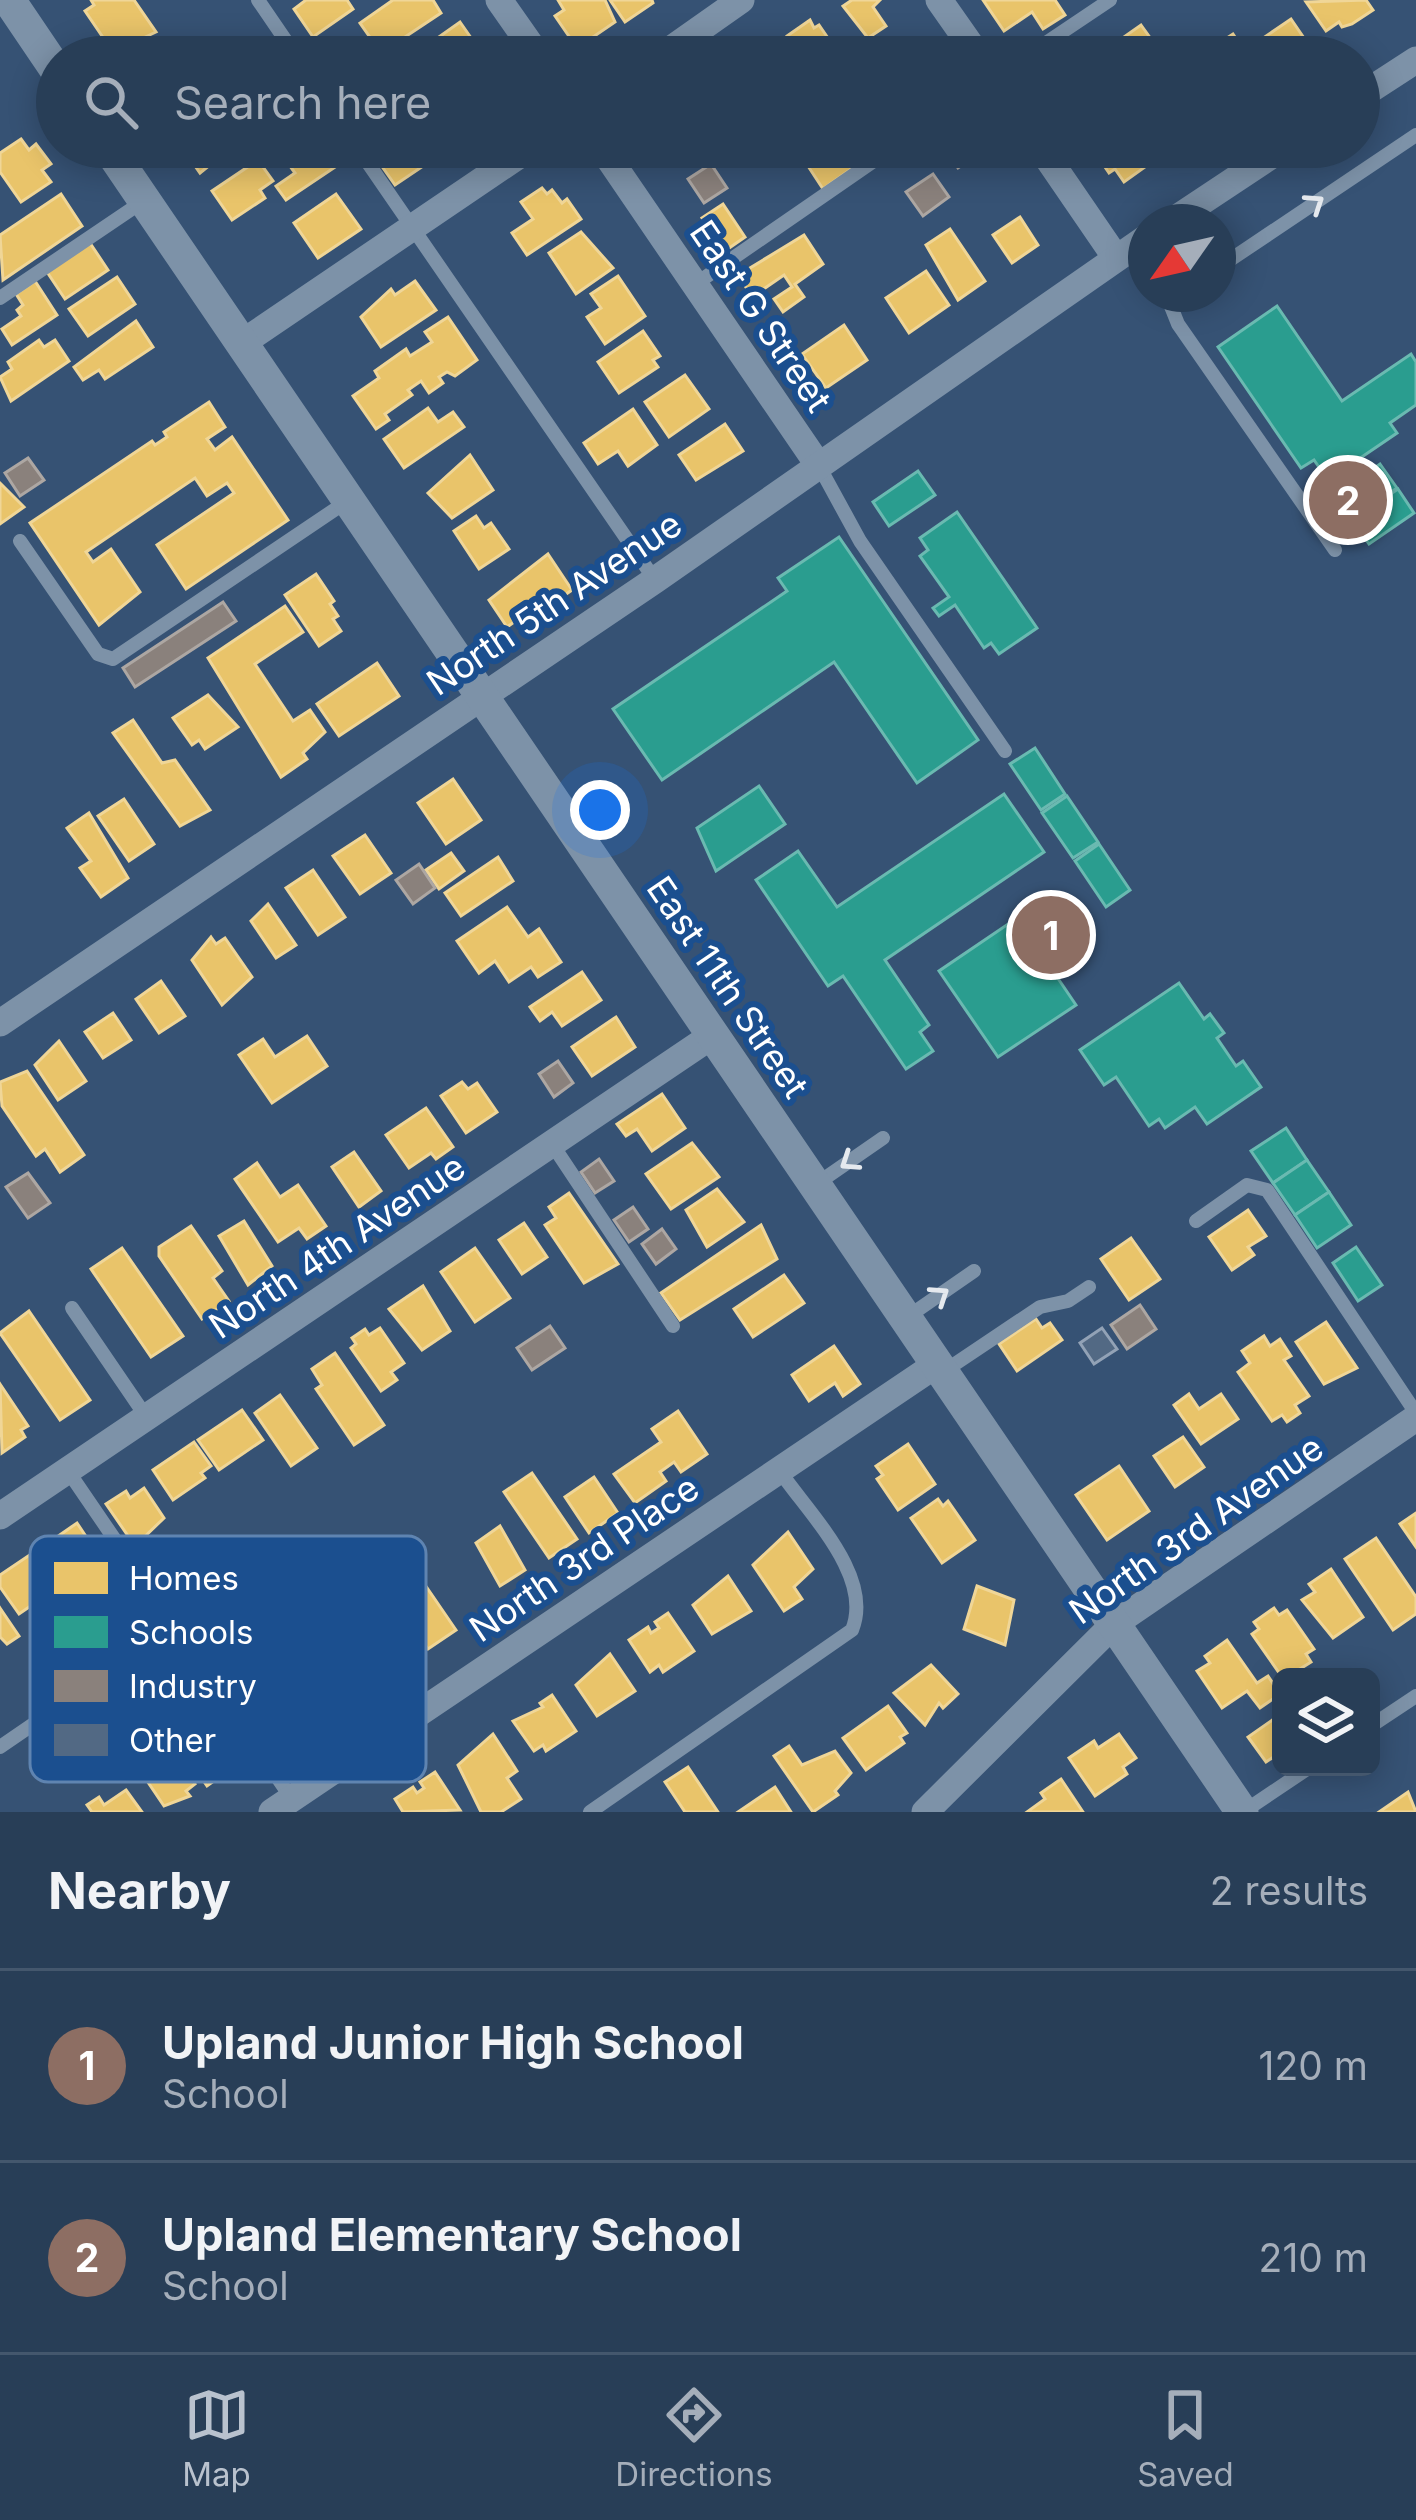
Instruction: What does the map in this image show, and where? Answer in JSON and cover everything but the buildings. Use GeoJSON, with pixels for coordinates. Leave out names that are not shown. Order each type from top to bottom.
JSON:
{"type":"FeatureCollection","features":[{"type":"Feature","properties":{"kind":"street"},"geometry":{"type":"LineString","coordinates":[[8,0],[36,41]]}},
{"type":"Feature","properties":{"kind":"street"},"geometry":{"type":"LineString","coordinates":[[499,0],[524,36]]}},
{"type":"Feature","properties":{"kind":"street"},"geometry":{"type":"LineString","coordinates":[[690,36],[741,0]]}},
{"type":"Feature","properties":{"kind":"street"},"geometry":{"type":"LineString","coordinates":[[939,0],[964,36]]}},
{"type":"Feature","properties":{"kind":"street"},"geometry":{"type":"LineString","coordinates":[[1380,83],[1416,59]]}},
{"type":"Feature","properties":{"kind":"street","name":"East 11th Street"},"geometry":{"type":"LineString","coordinates":[[123,168],[1243,1812]]}},
{"type":"Feature","properties":{"kind":"street"},"geometry":{"type":"LineString","coordinates":[[242,343],[501,168]]}},
{"type":"Feature","properties":{"kind":"street","name":"East G Street"},"geometry":{"type":"LineString","coordinates":[[616,168],[819,466]]}},
{"type":"Feature","properties":{"kind":"street"},"geometry":{"type":"LineString","coordinates":[[1059,168],[1128,244]]}},
{"type":"Feature","properties":{"kind":"street"},"geometry":{"type":"LineString","coordinates":[[1198,204],[1252,168]]}},
{"type":"Feature","properties":{"kind":"street","name":"North 5th Avenue"},"geometry":{"type":"LineString","coordinates":[[0,1023],[1128,257]]}},
{"type":"Feature","properties":{"kind":"street","name":"North 4th Avenue"},"geometry":{"type":"LineString","coordinates":[[0,1516],[713,1035]]}},
{"type":"Feature","properties":{"kind":"street","name":"North 3rd Place"},"geometry":{"type":"LineString","coordinates":[[426,1708],[779,1470],[940,1368]]}},
{"type":"Feature","properties":{"kind":"street","name":"North 3rd Avenue"},"geometry":{"type":"LineString","coordinates":[[925,1812],[1114,1624],[1416,1416]]}},
{"type":"Feature","properties":{"kind":"street","name":"North 3rd Place"},"geometry":{"type":"LineString","coordinates":[[282,1805],[316,1782]]}},
{"type":"Feature","properties":{"kind":"lane"},"geometry":{"type":"LineString","coordinates":[[258,0],[283,36]]}},
{"type":"Feature","properties":{"kind":"lane"},"geometry":{"type":"LineString","coordinates":[[1056,36],[1110,0]]}},
{"type":"Feature","properties":{"kind":"lane"},"geometry":{"type":"LineString","coordinates":[[1380,159],[1416,135]]}},
{"type":"Feature","properties":{"kind":"lane"},"geometry":{"type":"LineString","coordinates":[[371,168],[655,580]]}},
{"type":"Feature","properties":{"kind":"lane"},"geometry":{"type":"LineString","coordinates":[[697,284],[864,168]]}},
{"type":"Feature","properties":{"kind":"lane"},"geometry":{"type":"LineString","coordinates":[[1236,256],[1367,168]]}},
{"type":"Feature","properties":{"kind":"lane"},"geometry":{"type":"LineString","coordinates":[[0,298],[145,200]]}},
{"type":"Feature","properties":{"kind":"lane"},"geometry":{"type":"LineString","coordinates":[[1173,312],[1335,550]]}},
{"type":"Feature","properties":{"kind":"lane"},"geometry":{"type":"LineString","coordinates":[[819,466],[860,542],[1005,751]]}},
{"type":"Feature","properties":{"kind":"lane"},"geometry":{"type":"LineString","coordinates":[[20,542],[98,654],[113,658],[349,500]]}},
{"type":"Feature","properties":{"kind":"lane"},"geometry":{"type":"LineString","coordinates":[[815,1185],[884,1138]]}},
{"type":"Feature","properties":{"kind":"lane"},"geometry":{"type":"LineString","coordinates":[[552,1144],[673,1326]]}},
{"type":"Feature","properties":{"kind":"lane"},"geometry":{"type":"LineString","coordinates":[[1196,1222],[1246,1185],[1267,1190],[1416,1416]]}},
{"type":"Feature","properties":{"kind":"lane"},"geometry":{"type":"LineString","coordinates":[[906,1318],[974,1271]]}},
{"type":"Feature","properties":{"kind":"lane"},"geometry":{"type":"LineString","coordinates":[[940,1368],[1040,1307],[1068,1301],[1089,1287]]}},
{"type":"Feature","properties":{"kind":"lane"},"geometry":{"type":"LineString","coordinates":[[72,1307],[147,1418]]}},
{"type":"Feature","properties":{"kind":"lane"},"geometry":{"type":"LineString","coordinates":[[590,1812],[852,1630],[861,1609],[856,1584],[779,1470]]}},
{"type":"Feature","properties":{"kind":"lane"},"geometry":{"type":"LineString","coordinates":[[68,1471],[114,1536]]}},
{"type":"Feature","properties":{"kind":"lane"},"geometry":{"type":"LineString","coordinates":[[1380,1720],[1416,1696]]}},
{"type":"Feature","properties":{"kind":"lane"},"geometry":{"type":"LineString","coordinates":[[0,1747],[30,1726]]}},
{"type":"Feature","properties":{"kind":"lane"},"geometry":{"type":"LineString","coordinates":[[1243,1812],[1297,1776]]}},
{"type":"Feature","properties":{"kind":"place","name":"Upland Elementary School"},"geometry":{"type":"Point","coordinates":[1348,500]}},
{"type":"Feature","properties":{"kind":"place","name":"Upland Junior High School"},"geometry":{"type":"Point","coordinates":[1051,935]}}]}
